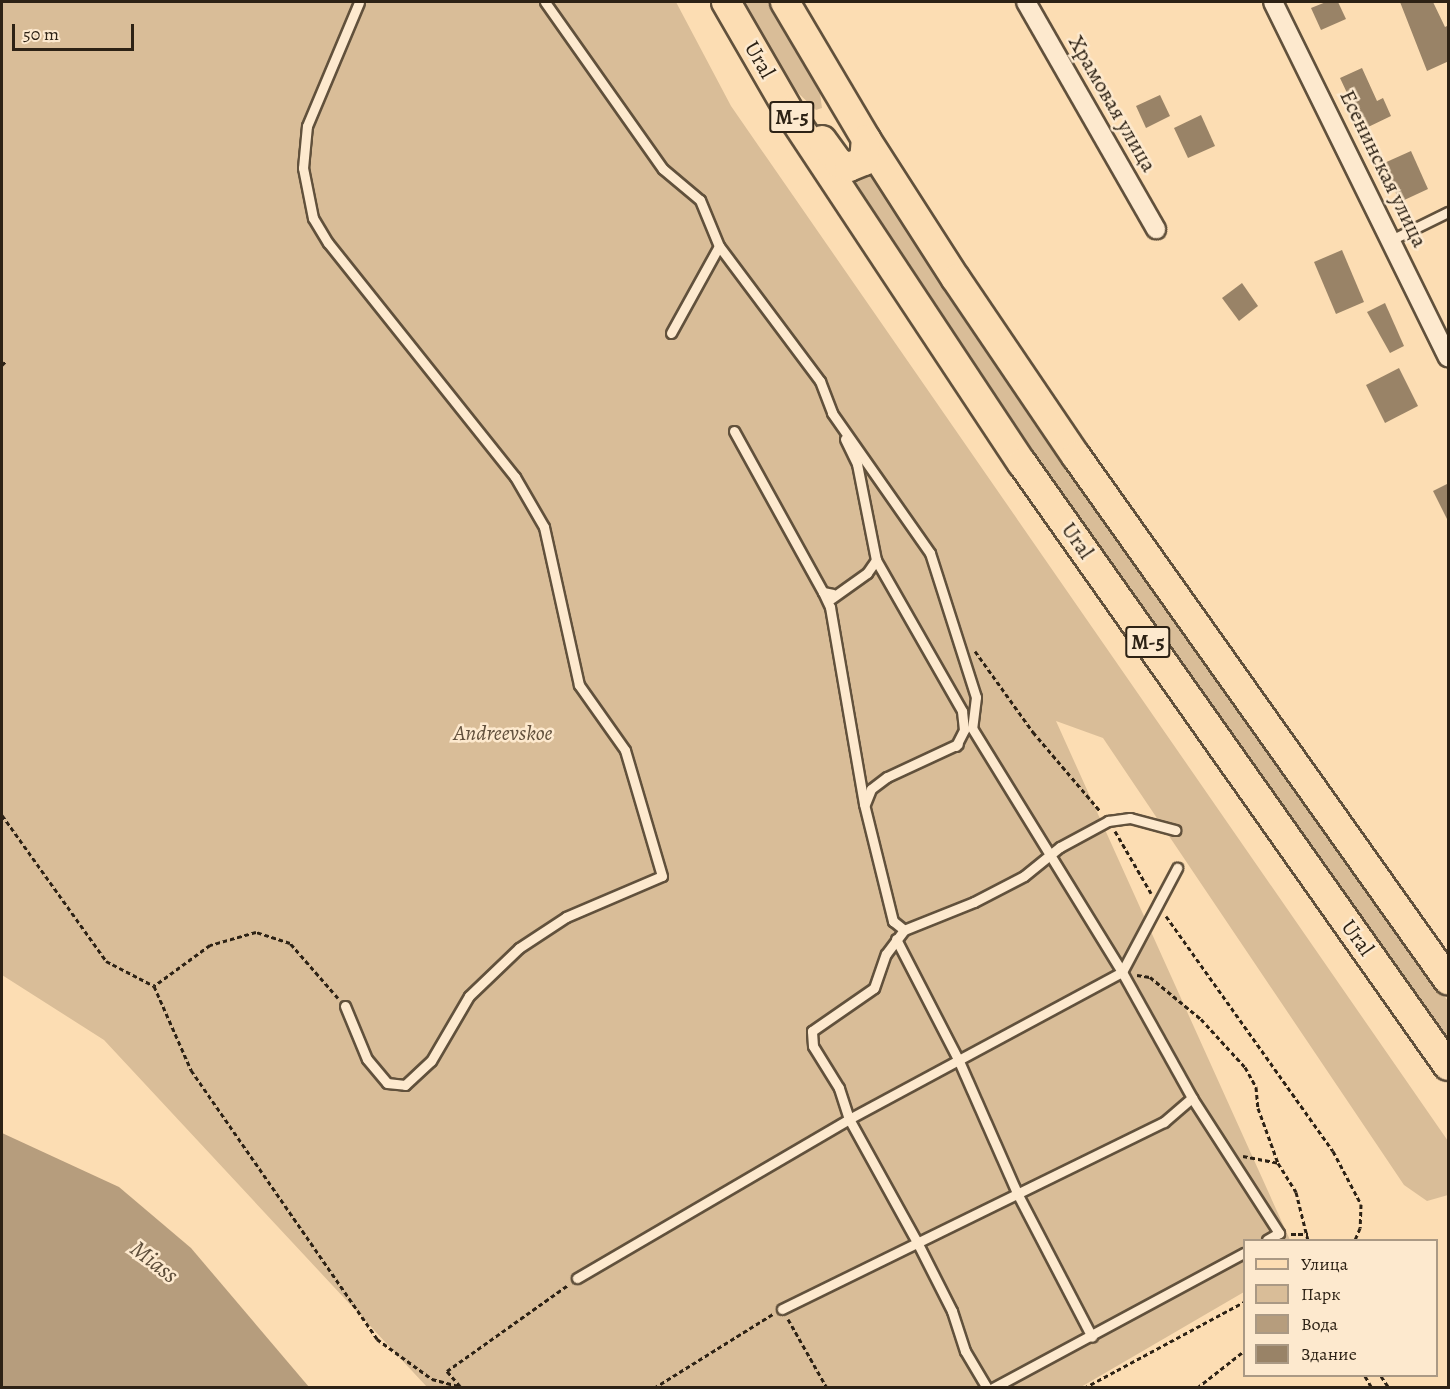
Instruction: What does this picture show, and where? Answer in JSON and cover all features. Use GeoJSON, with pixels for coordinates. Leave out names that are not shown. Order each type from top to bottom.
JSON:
{"type":"FeatureCollection","features":[{"type":"Feature","properties":{"kind":"main road","name":"М-5"},"geometry":{"type":"LineString","coordinates":[[785,2],[866,139],[1076,456],[1449,980]]}},
{"type":"Feature","properties":{"kind":"main road"},"geometry":{"type":"LineString","coordinates":[[731,10],[758,35],[839,163],[849,168],[864,161],[866,139]]}},
{"type":"Feature","properties":{"kind":"main road","name":"Ural"},"geometry":{"type":"LineString","coordinates":[[731,10],[790,113],[1022,463],[1449,1066]]}},
{"type":"Feature","properties":{"kind":"street","name":"Храмовая улица"},"geometry":{"type":"LineString","coordinates":[[1026,2],[1156,230]]}},
{"type":"Feature","properties":{"kind":"street","name":"Есенинская улица"},"geometry":{"type":"LineString","coordinates":[[1274,2],[1449,357]]}},
{"type":"Feature","properties":{"kind":"lane"},"geometry":{"type":"LineString","coordinates":[[345,1006],[367,1059],[387,1083],[405,1085],[431,1061],[469,996],[519,948],[566,916],[662,876],[625,750],[579,685],[544,527],[515,477],[328,243],[314,218],[303,168],[307,126],[359,2]]}},
{"type":"Feature","properties":{"kind":"lane"},"geometry":{"type":"LineString","coordinates":[[544,2],[663,169],[700,200],[719,246],[820,381],[856,464],[876,560],[962,711],[964,730],[956,747]]}},
{"type":"Feature","properties":{"kind":"lane"},"geometry":{"type":"LineString","coordinates":[[1391,240],[1449,212]]}},
{"type":"Feature","properties":{"kind":"lane"},"geometry":{"type":"LineString","coordinates":[[670,333],[719,246]]}},
{"type":"Feature","properties":{"kind":"lane"},"geometry":{"type":"LineString","coordinates":[[832,413],[930,553],[976,697],[972,728],[956,747],[887,777],[871,789],[864,804]]}},
{"type":"Feature","properties":{"kind":"lane"},"geometry":{"type":"LineString","coordinates":[[734,431],[828,593],[864,804],[892,921],[904,930]]}},
{"type":"Feature","properties":{"kind":"lane"},"geometry":{"type":"LineString","coordinates":[[828,593],[867,573],[876,560]]}},
{"type":"Feature","properties":{"kind":"lane"},"geometry":{"type":"LineString","coordinates":[[972,728],[1122,972],[1192,1098],[1280,1233],[1269,1239]]}},
{"type":"Feature","properties":{"kind":"lane"},"geometry":{"type":"LineString","coordinates":[[987,1388],[965,1351],[952,1311],[917,1242],[849,1119],[839,1088],[813,1046],[812,1031],[874,988],[886,954],[904,930],[974,902],[1024,876],[1050,855],[1108,821],[1130,818],[1175,830]]}},
{"type":"Feature","properties":{"kind":"lane"},"geometry":{"type":"LineString","coordinates":[[577,1278],[849,1119],[1122,972],[1178,868]]}},
{"type":"Feature","properties":{"kind":"lane"},"geometry":{"type":"LineString","coordinates":[[896,939],[958,1059],[1017,1193],[1092,1337]]}},
{"type":"Feature","properties":{"kind":"lane"},"geometry":{"type":"LineString","coordinates":[[782,1309],[1164,1122],[1192,1098]]}},
{"type":"Feature","properties":{"kind":"lane"},"geometry":{"type":"LineString","coordinates":[[993,1388],[1243,1254]]}},
{"type":"Feature","properties":{"kind":"path"},"geometry":{"type":"LineString","coordinates":[[2,365],[6,362]]}},
{"type":"Feature","properties":{"kind":"path"},"geometry":{"type":"LineString","coordinates":[[971,642],[1033,732],[1108,821],[1158,904],[1333,1151],[1361,1204],[1360,1228],[1355,1239]]}},
{"type":"Feature","properties":{"kind":"path"},"geometry":{"type":"LineString","coordinates":[[2,815],[106,961],[154,986],[191,1070],[376,1339],[432,1379],[461,1388]]}},
{"type":"Feature","properties":{"kind":"path"},"geometry":{"type":"LineString","coordinates":[[154,986],[210,945],[256,932],[290,943],[345,1006]]}},
{"type":"Feature","properties":{"kind":"path"},"geometry":{"type":"LineString","coordinates":[[1122,972],[1150,977],[1201,1019],[1245,1067],[1256,1087],[1258,1108],[1278,1163],[1296,1192],[1308,1239]]}},
{"type":"Feature","properties":{"kind":"path"},"geometry":{"type":"LineString","coordinates":[[1227,1152],[1278,1163]]}},
{"type":"Feature","properties":{"kind":"path"},"geometry":{"type":"LineString","coordinates":[[1280,1233],[1308,1234]]}},
{"type":"Feature","properties":{"kind":"path"},"geometry":{"type":"LineString","coordinates":[[461,1388],[447,1371],[577,1278]]}},
{"type":"Feature","properties":{"kind":"path"},"geometry":{"type":"LineString","coordinates":[[1084,1388],[1243,1303]]}},
{"type":"Feature","properties":{"kind":"path"},"geometry":{"type":"LineString","coordinates":[[654,1388],[782,1309],[827,1388]]}},
{"type":"Feature","properties":{"kind":"path"},"geometry":{"type":"LineString","coordinates":[[1197,1388],[1243,1353]]}},
{"type":"Feature","properties":{"kind":"green space","name":"Andreevskoe"},"geometry":{"type":"Polygon","coordinates":[[[2,2],[676,2],[731,106],[1448,1141],[1448,1195],[1427,1201],[1404,1185],[1103,738],[1056,721],[1290,1239],[1243,1239],[1243,1293],[1081,1387],[427,1387],[104,1040],[2,975],[2,2]]]}},
{"type":"Feature","properties":{"kind":"green space"},"geometry":{"type":"Polygon","coordinates":[[[743,2],[769,2],[820,93],[822,108],[816,110],[796,91],[743,2]]]}},
{"type":"Feature","properties":{"kind":"green space"},"geometry":{"type":"Polygon","coordinates":[[[867,170],[882,183],[1154,588],[1448,1001],[1448,1049],[1252,773],[856,196],[852,178],[867,170]]]}},
{"type":"Feature","properties":{"kind":"water","name":"Miass"},"geometry":{"type":"Polygon","coordinates":[[[2,1133],[119,1187],[191,1248],[309,1387],[2,1387],[2,1133]]]}},
{"type":"Feature","properties":{"kind":"building"},"geometry":{"type":"Polygon","coordinates":[[[1326,2],[1338,2],[1346,19],[1321,30],[1311,8],[1326,2]]]}},
{"type":"Feature","properties":{"kind":"building"},"geometry":{"type":"Polygon","coordinates":[[[1400,2],[1433,2],[1445,27],[1449,25],[1449,61],[1427,71],[1400,2]]]}},
{"type":"Feature","properties":{"kind":"building"},"geometry":{"type":"Polygon","coordinates":[[[1362,68],[1377,101],[1383,98],[1391,116],[1364,129],[1340,78],[1362,68]]]}},
{"type":"Feature","properties":{"kind":"building"},"geometry":{"type":"Polygon","coordinates":[[[1160,95],[1170,116],[1146,128],[1136,106],[1160,95]]]}},
{"type":"Feature","properties":{"kind":"building"},"geometry":{"type":"Polygon","coordinates":[[[1201,115],[1215,146],[1188,158],[1174,128],[1201,115]]]}},
{"type":"Feature","properties":{"kind":"building"},"geometry":{"type":"Polygon","coordinates":[[[1411,151],[1428,189],[1400,202],[1382,164],[1411,151]]]}},
{"type":"Feature","properties":{"kind":"building"},"geometry":{"type":"Polygon","coordinates":[[[1342,250],[1364,302],[1336,314],[1314,262],[1342,250]]]}},
{"type":"Feature","properties":{"kind":"building"},"geometry":{"type":"Polygon","coordinates":[[[1242,283],[1258,306],[1239,321],[1222,298],[1242,283]]]}},
{"type":"Feature","properties":{"kind":"building"},"geometry":{"type":"Polygon","coordinates":[[[1385,303],[1404,346],[1390,353],[1367,312],[1385,303]]]}},
{"type":"Feature","properties":{"kind":"building"},"geometry":{"type":"Polygon","coordinates":[[[1399,368],[1418,406],[1385,423],[1366,385],[1399,368]]]}},
{"type":"Feature","properties":{"kind":"building"},"geometry":{"type":"Polygon","coordinates":[[[1449,483],[1449,523],[1433,491],[1449,483]]]}}]}
